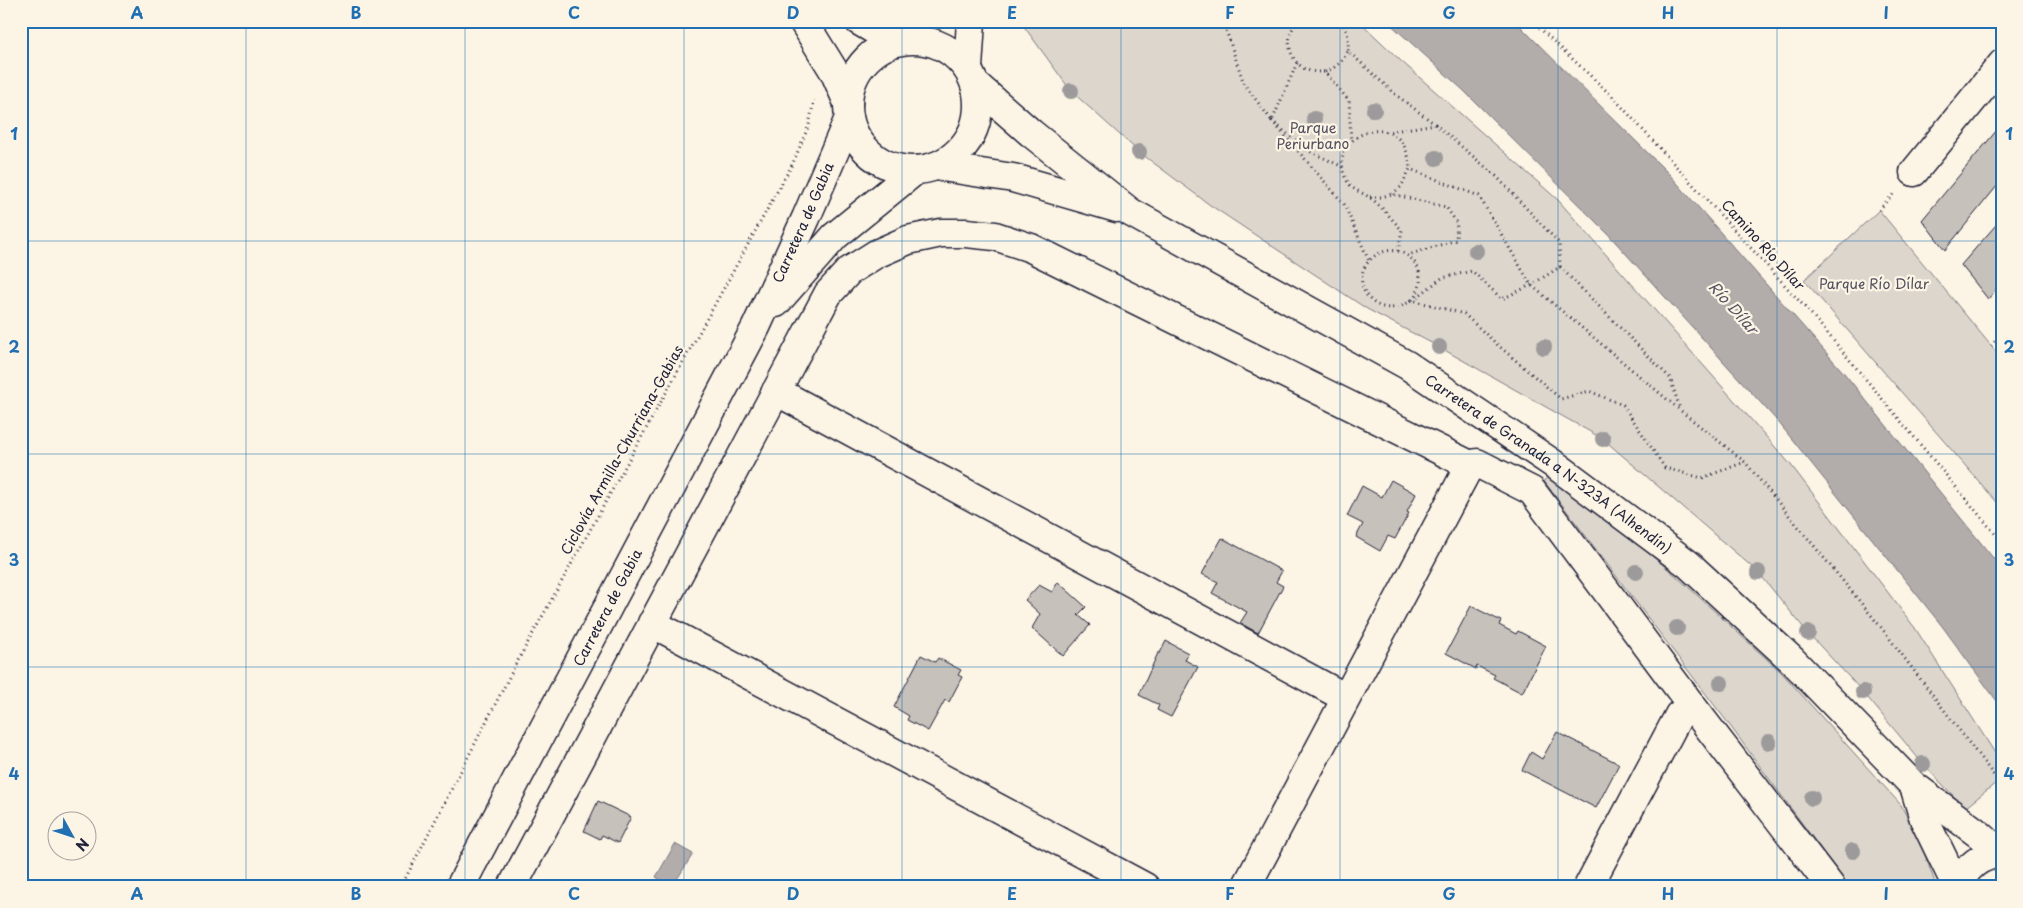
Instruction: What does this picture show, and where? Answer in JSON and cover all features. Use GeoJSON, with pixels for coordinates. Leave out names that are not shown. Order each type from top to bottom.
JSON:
{"type":"FeatureCollection","features":[{"type":"Feature","properties":{"kind":"street"},"geometry":{"type":"LineString","coordinates":[[803,21],[834,71],[857,138],[871,155],[891,166],[926,168],[958,152],[971,136],[978,112],[978,98],[972,76],[971,21]]}},
{"type":"Feature","properties":{"kind":"street"},"geometry":{"type":"LineString","coordinates":[[858,21],[939,44],[960,58],[972,76]]}},
{"type":"Feature","properties":{"kind":"street"},"geometry":{"type":"LineString","coordinates":[[848,110],[853,79],[858,69],[876,50],[902,34]]}},
{"type":"Feature","properties":{"kind":"street"},"geometry":{"type":"LineString","coordinates":[[1914,172],[2002,64]]}},
{"type":"Feature","properties":{"kind":"street","name":"Carretera de Granada a N-323A (Alhendín)"},"geometry":{"type":"LineString","coordinates":[[972,76],[1031,133],[1130,212],[1406,365],[1558,467],[1688,564],[1792,660],[1914,786],[2001,853]]}},
{"type":"Feature","properties":{"kind":"street","name":"Carretera de Gabia"},"geometry":{"type":"LineString","coordinates":[[460,887],[756,327],[806,218],[848,110]]}},
{"type":"Feature","properties":{"kind":"street","name":"Carretera de Gabia"},"geometry":{"type":"LineString","coordinates":[[756,327],[835,236],[926,168]]}},
{"type":"Feature","properties":{"kind":"street","name":"Carretera de Granada a N-323A (Alhendín)"},"geometry":{"type":"LineString","coordinates":[[926,168],[1013,178],[1130,212]]}},
{"type":"Feature","properties":{"kind":"street"},"geometry":{"type":"LineString","coordinates":[[512,887],[828,294],[849,270],[876,254],[908,240],[941,233],[995,236],[1032,248],[1470,465],[1477,463],[1532,491],[1692,706],[1831,887]]}},
{"type":"Feature","properties":{"kind":"street"},"geometry":{"type":"LineString","coordinates":[[776,391],[1346,698]]}},
{"type":"Feature","properties":{"kind":"street"},"geometry":{"type":"LineString","coordinates":[[1246,887],[1470,465]]}},
{"type":"Feature","properties":{"kind":"street"},"geometry":{"type":"LineString","coordinates":[[652,623],[1144,887]]}},
{"type":"Feature","properties":{"kind":"street"},"geometry":{"type":"LineString","coordinates":[[1588,887],[1679,715],[1692,706]]}},
{"type":"Feature","properties":{"kind":"street","name":"Carretera de Granada a N-323A (Alhendín)"},"geometry":{"type":"LineString","coordinates":[[1914,786],[1924,819],[1957,887]]}},
{"type":"Feature","properties":{"kind":"street"},"geometry":{"type":"LineString","coordinates":[[1957,887],[1962,877],[1975,862],[2001,853]]}},
{"type":"Feature","properties":{"kind":"path"},"geometry":{"type":"LineString","coordinates":[[1223,21],[1244,84],[1272,121],[1344,204],[1369,262]]}},
{"type":"Feature","properties":{"kind":"path"},"geometry":{"type":"LineString","coordinates":[[1298,21],[1290,33],[1288,44],[1291,54],[1297,63],[1305,69],[1315,72],[1325,72],[1335,68],[1348,51],[1347,31],[1341,21]]}},
{"type":"Feature","properties":{"kind":"path","name":"Camino Río Dílar"},"geometry":{"type":"LineString","coordinates":[[1532,21],[1612,96],[1812,315],[2002,542]]}},
{"type":"Feature","properties":{"kind":"path"},"geometry":{"type":"LineString","coordinates":[[1348,51],[1396,95],[1435,124],[1496,176],[1560,243],[1560,267],[1670,378],[1681,411]]}},
{"type":"Feature","properties":{"kind":"path"},"geometry":{"type":"LineString","coordinates":[[1272,121],[1297,63]]}},
{"type":"Feature","properties":{"kind":"path"},"geometry":{"type":"LineString","coordinates":[[1325,72],[1349,101],[1351,141]]}},
{"type":"Feature","properties":{"kind":"path","name":"Ciclovía Armilla-Churriana-Gabias"},"geometry":{"type":"LineString","coordinates":[[401,887],[516,664],[793,163],[809,124],[815,95]]}},
{"type":"Feature","properties":{"kind":"path"},"geometry":{"type":"LineString","coordinates":[[1272,121],[1307,150],[1343,167]]}},
{"type":"Feature","properties":{"kind":"path"},"geometry":{"type":"LineString","coordinates":[[1388,132],[1397,137],[1405,146],[1409,157],[1410,169],[1401,186],[1392,194],[1381,197],[1369,197],[1352,188],[1346,178],[1343,167],[1345,152],[1351,141],[1364,132],[1376,130],[1388,132],[1435,124]]}},
{"type":"Feature","properties":{"kind":"path"},"geometry":{"type":"LineString","coordinates":[[1410,169],[1479,196],[1531,285],[1744,462],[1880,626],[2002,786]]}},
{"type":"Feature","properties":{"kind":"path"},"geometry":{"type":"LineString","coordinates":[[1392,194],[1446,207],[1457,223],[1456,240],[1408,255]]}},
{"type":"Feature","properties":{"kind":"path"},"geometry":{"type":"LineString","coordinates":[[1369,197],[1402,230],[1398,251]]}},
{"type":"Feature","properties":{"kind":"path"},"geometry":{"type":"LineString","coordinates":[[1412,300],[1417,295],[1420,275],[1417,265],[1408,255],[1398,251],[1388,251],[1378,254],[1369,262],[1364,270],[1362,281],[1364,291],[1375,304],[1384,308],[1394,309],[1404,306],[1442,278],[1472,271],[1502,299],[1531,285],[1560,267]]}},
{"type":"Feature","properties":{"kind":"path"},"geometry":{"type":"LineString","coordinates":[[1412,300],[1464,314],[1561,399],[1589,391],[1623,405],[1665,468],[1702,478],[1744,462]]}},
{"type":"Feature","properties":{"kind":"path"},"geometry":{"type":"LineString","coordinates":[[1991,346],[2002,333]]}},
{"type":"Feature","properties":{"kind":"green space","name":"Parque Periurbano"},"geometry":{"type":"Polygon","coordinates":[[[1020,21],[1359,21],[1401,61],[1558,200],[1791,465],[1915,628],[2002,764],[2002,778],[1965,808],[1923,764],[1863,692],[1808,633],[1758,572],[1603,439],[1367,309],[1210,205],[1139,152],[1071,91],[1020,21]]]}},
{"type":"Feature","properties":{"kind":"green space","name":"Parque Río Dílar"},"geometry":{"type":"Polygon","coordinates":[[[1879,210],[2002,359],[2002,508],[1804,280],[1879,210]]]}},
{"type":"Feature","properties":{"kind":"green space"},"geometry":{"type":"Polygon","coordinates":[[[1551,472],[1675,575],[1782,673],[1901,805],[1923,849],[1935,883],[1934,887],[1849,887],[1728,723],[1544,481],[1551,472]]]}},
{"type":"Feature","properties":{"kind":"water","name":"Río Dílar"},"geometry":{"type":"Polygon","coordinates":[[[1387,21],[1515,21],[1670,175],[1844,373],[2002,569],[2002,708],[1942,626],[1779,423],[1608,234],[1463,90],[1387,21]]]}},
{"type":"Feature","properties":{"kind":"water"},"geometry":{"type":"Polygon","coordinates":[[[675,844],[693,854],[672,887],[656,877],[675,844]]]}},
{"type":"Feature","properties":{"kind":"building"},"geometry":{"type":"Polygon","coordinates":[[[2002,124],[2002,180],[1945,250],[1922,220],[2002,124]]]}},
{"type":"Feature","properties":{"kind":"building"},"geometry":{"type":"Polygon","coordinates":[[[2002,218],[2002,283],[1988,299],[1961,265],[2002,218]]]}},
{"type":"Feature","properties":{"kind":"building"},"geometry":{"type":"Polygon","coordinates":[[[1391,480],[1416,494],[1407,512],[1409,513],[1395,539],[1388,536],[1380,551],[1356,537],[1363,524],[1347,516],[1362,486],[1382,497],[1391,480]]]}},
{"type":"Feature","properties":{"kind":"building"},"geometry":{"type":"Polygon","coordinates":[[[1222,538],[1282,571],[1276,582],[1283,586],[1258,633],[1240,623],[1247,612],[1212,593],[1218,582],[1202,574],[1222,538]]]}},
{"type":"Feature","properties":{"kind":"building"},"geometry":{"type":"Polygon","coordinates":[[[1058,582],[1086,607],[1078,615],[1090,625],[1063,656],[1032,628],[1040,614],[1025,600],[1039,585],[1052,592],[1058,582]]]}},
{"type":"Feature","properties":{"kind":"building"},"geometry":{"type":"Polygon","coordinates":[[[1471,606],[1501,621],[1499,625],[1516,634],[1518,631],[1546,646],[1522,693],[1493,678],[1495,675],[1477,666],[1476,669],[1446,653],[1471,606]]]}},
{"type":"Feature","properties":{"kind":"building"},"geometry":{"type":"Polygon","coordinates":[[[1166,641],[1188,653],[1185,660],[1198,667],[1171,717],[1157,710],[1159,705],[1139,695],[1158,653],[1160,653],[1166,641]]]}},
{"type":"Feature","properties":{"kind":"building"},"geometry":{"type":"Polygon","coordinates":[[[921,655],[935,662],[938,658],[961,670],[958,675],[962,677],[949,702],[945,700],[928,731],[907,720],[909,716],[894,707],[921,655]]]}},
{"type":"Feature","properties":{"kind":"building"},"geometry":{"type":"Polygon","coordinates":[[[1557,732],[1619,764],[1596,808],[1522,770],[1531,752],[1542,759],[1557,732]]]}},
{"type":"Feature","properties":{"kind":"building"},"geometry":{"type":"Polygon","coordinates":[[[598,801],[631,817],[618,843],[602,835],[600,839],[584,831],[598,801]]]}}]}
